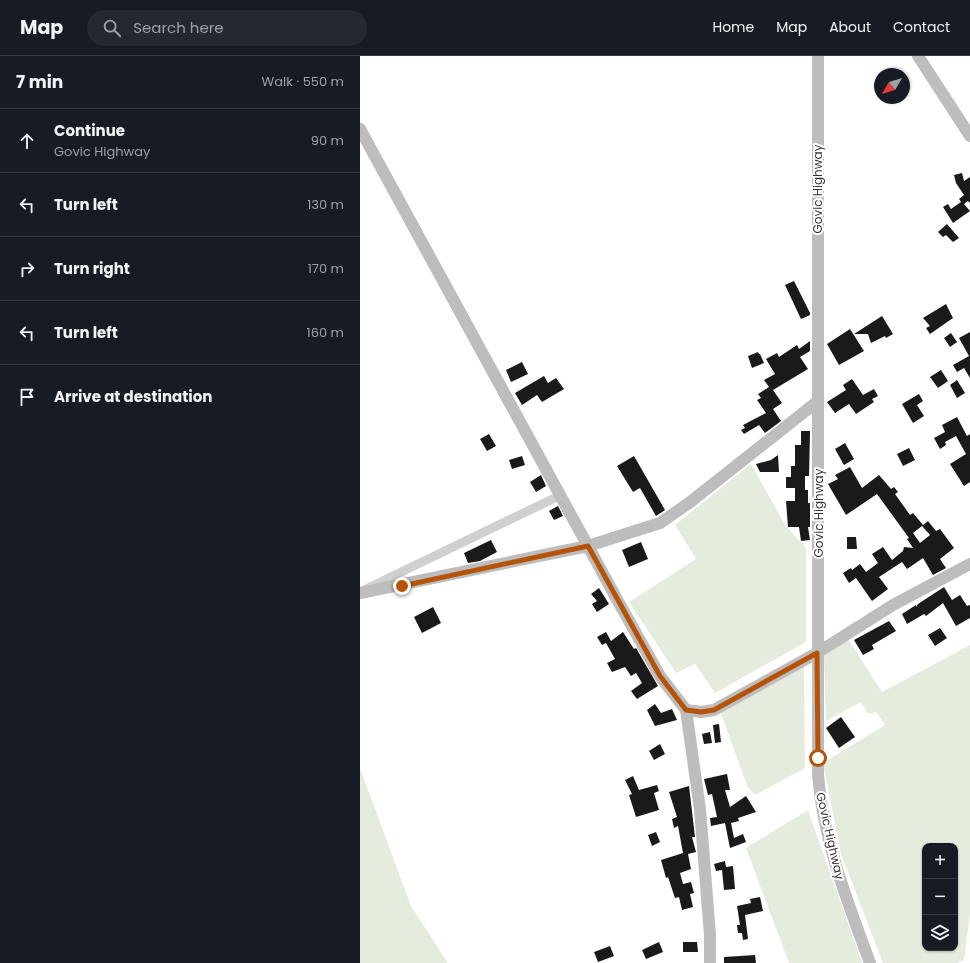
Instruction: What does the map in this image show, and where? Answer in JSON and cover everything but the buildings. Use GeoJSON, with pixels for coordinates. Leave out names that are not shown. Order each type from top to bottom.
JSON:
{"type":"FeatureCollection","features":[{"type":"Feature","properties":{"kind":"street","name":"Govic Highway"},"geometry":{"type":"LineString","coordinates":[[818,56],[819,542],[817,653],[819,789],[842,884],[870,963]]}},
{"type":"Feature","properties":{"kind":"street"},"geometry":{"type":"LineString","coordinates":[[918,56],[970,136]]}},
{"type":"Feature","properties":{"kind":"street"},"geometry":{"type":"LineString","coordinates":[[360,129],[660,676],[686,710],[700,809],[710,935],[710,963]]}},
{"type":"Feature","properties":{"kind":"street"},"geometry":{"type":"LineString","coordinates":[[360,592],[588,546],[660,523],[689,503],[818,401]]}},
{"type":"Feature","properties":{"kind":"street"},"geometry":{"type":"LineString","coordinates":[[360,592],[561,495]]}},
{"type":"Feature","properties":{"kind":"street"},"geometry":{"type":"LineString","coordinates":[[686,710],[701,712],[714,710],[817,653],[893,605],[970,564]]}},
{"type":"Feature","properties":{"kind":"shaded area"},"geometry":{"type":"Polygon","coordinates":[[[751,464],[786,526],[806,548],[806,642],[715,693],[695,664],[676,673],[629,602],[696,559],[675,525],[751,464]]]}},
{"type":"Feature","properties":{"kind":"shaded area"},"geometry":{"type":"Polygon","coordinates":[[[848,639],[882,692],[970,645],[970,913],[964,960],[957,963],[883,963],[841,854],[823,763],[885,725],[876,712],[868,714],[861,702],[826,721],[824,655],[848,639]]]}},
{"type":"Feature","properties":{"kind":"shaded area"},"geometry":{"type":"Polygon","coordinates":[[[804,667],[805,768],[755,795],[748,788],[720,711],[804,667]]]}},
{"type":"Feature","properties":{"kind":"shaded area"},"geometry":{"type":"Polygon","coordinates":[[[360,768],[411,906],[448,963],[360,963],[360,768]]]}},
{"type":"Feature","properties":{"kind":"shaded area"},"geometry":{"type":"Polygon","coordinates":[[[808,810],[862,963],[789,963],[746,848],[808,810]]]}},
{"type":"Feature","properties":{"kind":"route"},"geometry":{"type":"LineString","coordinates":[[402,586],[588,546],[660,676],[686,710],[701,712],[714,710],[817,653],[818,758]]}}]}
